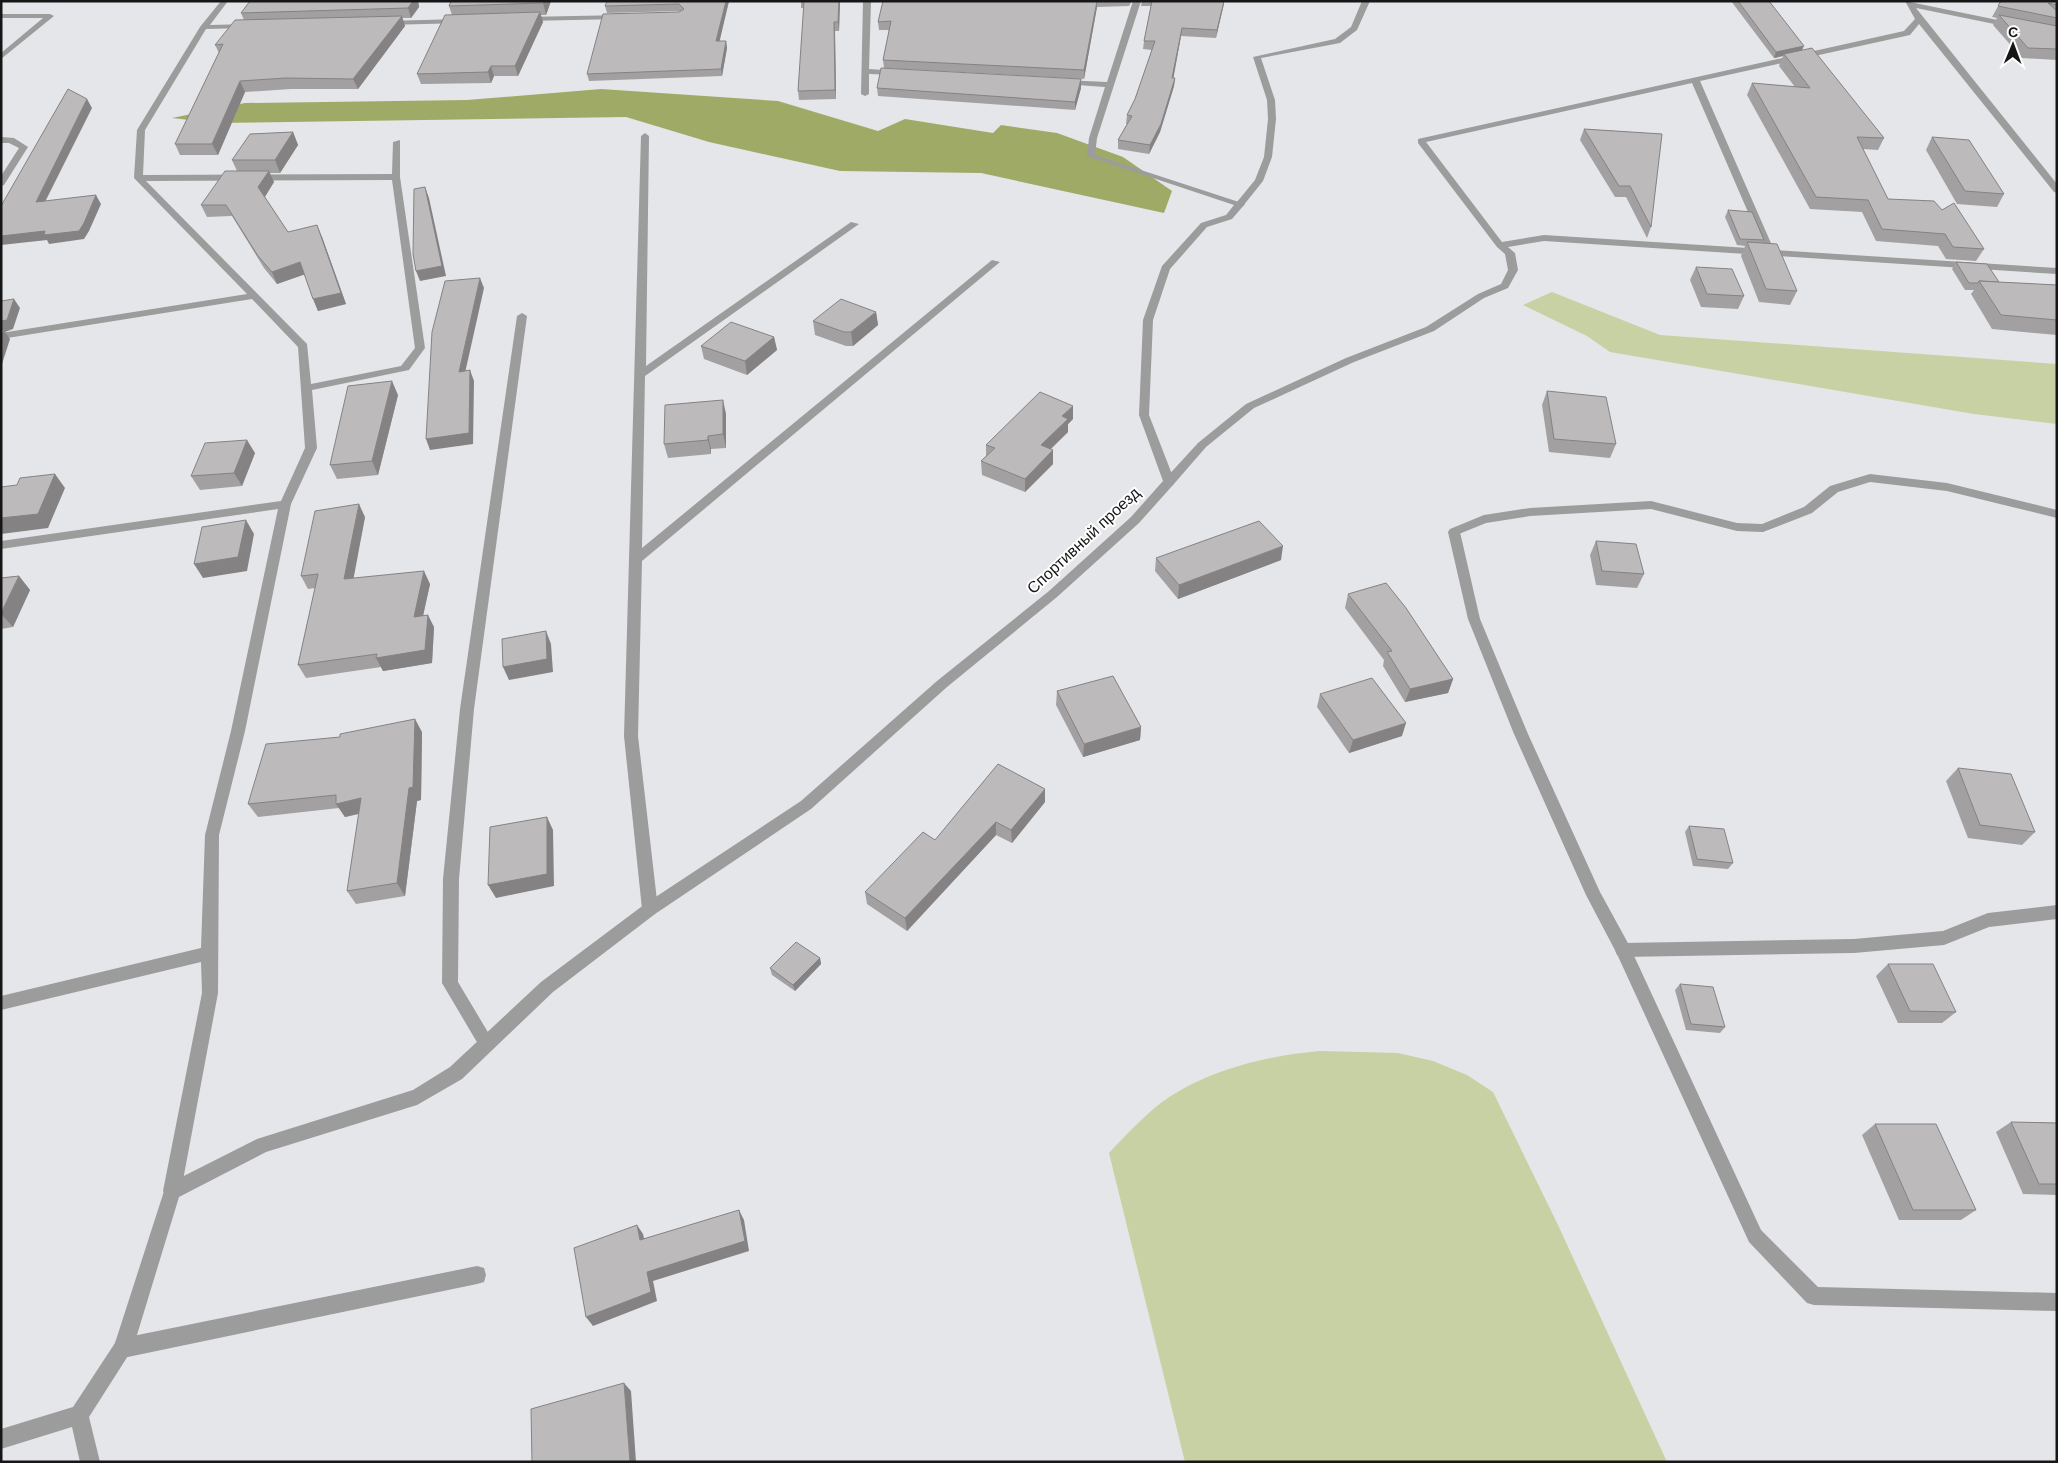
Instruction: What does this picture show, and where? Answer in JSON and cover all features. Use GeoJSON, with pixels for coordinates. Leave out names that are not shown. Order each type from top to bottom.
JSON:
{"type":"FeatureCollection","features":[{"type":"Feature","properties":{"kind":"street"},"geometry":{"type":"LineString","coordinates":[[1,1439],[79,1415],[124,1348],[172,1191],[210,992],[212,834],[238,730],[285,504],[311,448],[303,346],[138,178],[141,130],[204,27],[225,1]]}},
{"type":"Feature","properties":{"kind":"street"},"geometry":{"type":"LineString","coordinates":[[865,94],[867,1]]}},
{"type":"Feature","properties":{"kind":"street"},"geometry":{"type":"LineString","coordinates":[[1137,1],[1093,138],[1091,156],[1240,204]]}},
{"type":"Feature","properties":{"kind":"street"},"geometry":{"type":"LineString","coordinates":[[1169,482],[1144,415],[1148,320],[1165,268],[1204,225],[1229,217],[1259,181],[1268,158],[1272,119],[1271,100],[1257,57],[1337,41],[1354,28],[1366,1]]}},
{"type":"Feature","properties":{"kind":"street"},"geometry":{"type":"LineString","coordinates":[[1910,3],[1919,19],[2057,190]]}},
{"type":"Feature","properties":{"kind":"street"},"geometry":{"type":"LineString","coordinates":[[1910,3],[2018,26]]}},
{"type":"Feature","properties":{"kind":"street"},"geometry":{"type":"LineString","coordinates":[[1,16],[50,16],[1,58]]}},
{"type":"Feature","properties":{"kind":"street"},"geometry":{"type":"LineString","coordinates":[[512,20],[630,17]]}},
{"type":"Feature","properties":{"kind":"street"},"geometry":{"type":"LineString","coordinates":[[1772,254],[1696,82],[1907,33],[1919,19]]}},
{"type":"Feature","properties":{"kind":"street"},"geometry":{"type":"LineString","coordinates":[[373,23],[472,20]]}},
{"type":"Feature","properties":{"kind":"street"},"geometry":{"type":"LineString","coordinates":[[204,27],[254,26]]}},
{"type":"Feature","properties":{"kind":"street"},"geometry":{"type":"LineString","coordinates":[[865,71],[904,73]]}},
{"type":"Feature","properties":{"kind":"street"},"geometry":{"type":"LineString","coordinates":[[1051,82],[1110,85]]}},
{"type":"Feature","properties":{"kind":"street","name":"Спортивный проезд"},"geometry":{"type":"LineString","coordinates":[[723,862],[806,806],[942,684],[1060,588],[1135,520],[1202,445],[1250,406],[1350,360],[1430,329],[1481,296],[1505,286],[1513,270],[1510,253],[1500,245],[1421,141],[1696,82]]}},
{"type":"Feature","properties":{"kind":"street"},"geometry":{"type":"LineString","coordinates":[[645,136],[641,374],[631,736],[650,909]]}},
{"type":"Feature","properties":{"kind":"street"},"geometry":{"type":"LineString","coordinates":[[1,140],[11,140],[24,147],[1,183]]}},
{"type":"Feature","properties":{"kind":"street"},"geometry":{"type":"LineString","coordinates":[[307,388],[405,368],[420,348],[396,177],[397,142]]}},
{"type":"Feature","properties":{"kind":"street"},"geometry":{"type":"LineString","coordinates":[[138,178],[396,177]]}},
{"type":"Feature","properties":{"kind":"street"},"geometry":{"type":"LineString","coordinates":[[641,374],[854,224]]}},
{"type":"Feature","properties":{"kind":"street"},"geometry":{"type":"LineString","coordinates":[[1500,245],[1544,238],[2057,271]]}},
{"type":"Feature","properties":{"kind":"street"},"geometry":{"type":"LineString","coordinates":[[636,559],[995,262]]}},
{"type":"Feature","properties":{"kind":"street"},"geometry":{"type":"LineString","coordinates":[[1,336],[254,296]]}},
{"type":"Feature","properties":{"kind":"street"},"geometry":{"type":"LineString","coordinates":[[487,1044],[450,983],[451,879],[467,708],[522,316]]}},
{"type":"Feature","properties":{"kind":"street"},"geometry":{"type":"LineString","coordinates":[[2057,514],[1947,487],[1870,478],[1834,489],[1808,510],[1763,528],[1737,527],[1651,506],[1530,512],[1484,519],[1454,532],[1474,619],[1521,734],[1594,895],[1622,950],[1755,1236],[1814,1296],[2057,1302]]}},
{"type":"Feature","properties":{"kind":"street"},"geometry":{"type":"LineString","coordinates":[[1,545],[285,504]]}},
{"type":"Feature","properties":{"kind":"street"},"geometry":{"type":"LineString","coordinates":[[172,1191],[263,1145],[417,1097],[456,1073],[547,987],[650,909],[723,862]]}},
{"type":"Feature","properties":{"kind":"street"},"geometry":{"type":"LineString","coordinates":[[1622,950],[1854,946],[1944,938],[1988,920],[2057,912]]}},
{"type":"Feature","properties":{"kind":"street"},"geometry":{"type":"LineString","coordinates":[[1,1004],[209,953]]}},
{"type":"Feature","properties":{"kind":"street"},"geometry":{"type":"LineString","coordinates":[[124,1348],[477,1274]]}},
{"type":"Feature","properties":{"kind":"street"},"geometry":{"type":"LineString","coordinates":[[79,1415],[90,1462]]}},
{"type":"Feature","properties":{"kind":"green space"},"geometry":{"type":"Polygon","coordinates":[[[601,89],[778,101],[878,131],[905,119],[993,133],[1001,125],[1057,133],[1123,157],[1172,191],[1164,213],[981,173],[840,171],[709,142],[626,117],[215,123],[172,118],[245,103],[467,100],[601,89]]]}},
{"type":"Feature","properties":{"kind":"green space"},"geometry":{"type":"Polygon","coordinates":[[[1552,292],[1660,335],[2057,364],[2057,424],[1974,414],[1610,352],[1587,336],[1523,305],[1552,292]]]}},
{"type":"Feature","properties":{"kind":"green space"},"geometry":{"type":"Polygon","coordinates":[[[1320,1051],[1398,1053],[1433,1061],[1467,1075],[1493,1092],[1558,1225],[1667,1462],[1185,1462],[1109,1153],[1150,1112],[1168,1098],[1187,1087],[1208,1077],[1253,1062],[1298,1053],[1320,1051]]]}},
{"type":"Feature","properties":{"kind":"building"},"geometry":{"type":"Polygon","coordinates":[[[250,1],[413,1],[408,8],[241,13],[250,1]]]}},
{"type":"Feature","properties":{"kind":"building"},"geometry":{"type":"Polygon","coordinates":[[[451,1],[543,1],[543,3],[449,6],[451,1]]]}},
{"type":"Feature","properties":{"kind":"building"},"geometry":{"type":"Polygon","coordinates":[[[607,1],[726,1],[716,41],[726,41],[721,69],[587,74],[603,14],[679,12],[684,9],[679,4],[605,6],[607,1]]]}},
{"type":"Feature","properties":{"kind":"building"},"geometry":{"type":"Polygon","coordinates":[[[804,1],[839,1],[838,22],[834,22],[835,90],[798,91],[804,1]]]}},
{"type":"Feature","properties":{"kind":"building"},"geometry":{"type":"Polygon","coordinates":[[[883,1],[1097,1],[1084,70],[883,60],[891,21],[878,22],[883,1]]]}},
{"type":"Feature","properties":{"kind":"building"},"geometry":{"type":"Polygon","coordinates":[[[1152,1],[1224,1],[1217,30],[1182,28],[1172,78],[1175,78],[1161,124],[1150,145],[1118,140],[1132,116],[1127,115],[1135,99],[1155,41],[1144,41],[1152,1]]]}},
{"type":"Feature","properties":{"kind":"building"},"geometry":{"type":"Polygon","coordinates":[[[1738,1],[1769,1],[1804,46],[1776,52],[1738,1]]]}},
{"type":"Feature","properties":{"kind":"building"},"geometry":{"type":"Polygon","coordinates":[[[2001,1],[2057,1],[2057,5],[2048,3],[2057,11],[2057,18],[1998,6],[2001,1]]]}},
{"type":"Feature","properties":{"kind":"building"},"geometry":{"type":"Polygon","coordinates":[[[540,12],[515,66],[491,66],[488,72],[417,74],[445,15],[540,12]]]}},
{"type":"Feature","properties":{"kind":"building"},"geometry":{"type":"Polygon","coordinates":[[[1999,15],[2057,26],[2057,49],[2028,48],[1999,15]]]}},
{"type":"Feature","properties":{"kind":"building"},"geometry":{"type":"Polygon","coordinates":[[[402,16],[353,79],[286,78],[240,81],[212,144],[175,144],[223,44],[215,45],[235,20],[402,16]]]}},
{"type":"Feature","properties":{"kind":"building"},"geometry":{"type":"Polygon","coordinates":[[[1812,48],[1884,138],[1857,137],[1888,199],[1934,201],[1942,210],[1954,203],[1984,249],[1953,247],[1945,234],[1882,229],[1868,200],[1816,197],[1752,83],[1810,88],[1784,54],[1812,48]]]}},
{"type":"Feature","properties":{"kind":"building"},"geometry":{"type":"Polygon","coordinates":[[[881,68],[1081,79],[1075,102],[877,88],[881,68]]]}},
{"type":"Feature","properties":{"kind":"building"},"geometry":{"type":"Polygon","coordinates":[[[68,89],[87,99],[36,202],[96,195],[84,223],[79,231],[44,235],[45,231],[1,236],[1,206],[68,89]]]}},
{"type":"Feature","properties":{"kind":"building"},"geometry":{"type":"Polygon","coordinates":[[[1584,129],[1662,134],[1651,227],[1630,186],[1619,186],[1584,129]]]}},
{"type":"Feature","properties":{"kind":"building"},"geometry":{"type":"Polygon","coordinates":[[[293,132],[275,160],[232,160],[250,134],[293,132]]]}},
{"type":"Feature","properties":{"kind":"building"},"geometry":{"type":"Polygon","coordinates":[[[1932,137],[1969,140],[2004,194],[1965,191],[1932,137]]]}},
{"type":"Feature","properties":{"kind":"building"},"geometry":{"type":"Polygon","coordinates":[[[225,171],[269,171],[258,187],[288,232],[317,225],[341,293],[313,299],[300,262],[272,272],[258,256],[226,205],[201,205],[225,171]]]}},
{"type":"Feature","properties":{"kind":"building"},"geometry":{"type":"Polygon","coordinates":[[[425,187],[442,266],[416,271],[413,254],[414,189],[425,187]]]}},
{"type":"Feature","properties":{"kind":"building"},"geometry":{"type":"Polygon","coordinates":[[[1728,210],[1752,212],[1764,240],[1740,239],[1728,210]]]}},
{"type":"Feature","properties":{"kind":"building"},"geometry":{"type":"Polygon","coordinates":[[[1747,242],[1777,244],[1797,291],[1766,289],[1747,242]]]}},
{"type":"Feature","properties":{"kind":"building"},"geometry":{"type":"Polygon","coordinates":[[[1956,262],[1987,264],[1999,282],[1979,281],[1978,283],[1969,283],[1956,262]]]}},
{"type":"Feature","properties":{"kind":"building"},"geometry":{"type":"Polygon","coordinates":[[[1696,267],[1732,269],[1744,296],[1707,294],[1696,267]]]}},
{"type":"Feature","properties":{"kind":"building"},"geometry":{"type":"Polygon","coordinates":[[[480,278],[459,372],[470,370],[469,433],[426,439],[432,332],[445,281],[480,278]]]}},
{"type":"Feature","properties":{"kind":"building"},"geometry":{"type":"Polygon","coordinates":[[[1979,281],[2057,285],[2057,320],[2001,315],[1979,281]]]}},
{"type":"Feature","properties":{"kind":"building"},"geometry":{"type":"Polygon","coordinates":[[[14,299],[7,320],[1,321],[1,301],[14,299]]]}},
{"type":"Feature","properties":{"kind":"building"},"geometry":{"type":"Polygon","coordinates":[[[841,299],[876,312],[851,332],[844,332],[813,321],[841,299]]]}},
{"type":"Feature","properties":{"kind":"building"},"geometry":{"type":"Polygon","coordinates":[[[731,322],[774,337],[745,361],[701,346],[731,322]]]}},
{"type":"Feature","properties":{"kind":"building"},"geometry":{"type":"Polygon","coordinates":[[[392,381],[372,461],[330,465],[348,386],[392,381]]]}},
{"type":"Feature","properties":{"kind":"building"},"geometry":{"type":"Polygon","coordinates":[[[1547,391],[1606,397],[1616,444],[1554,439],[1547,391]]]}},
{"type":"Feature","properties":{"kind":"building"},"geometry":{"type":"Polygon","coordinates":[[[1040,392],[1073,406],[1062,416],[1068,419],[1041,445],[1053,450],[1025,479],[981,461],[995,448],[986,445],[1040,392]]]}},
{"type":"Feature","properties":{"kind":"building"},"geometry":{"type":"Polygon","coordinates":[[[723,400],[723,434],[708,436],[708,440],[664,444],[665,405],[723,400]]]}},
{"type":"Feature","properties":{"kind":"building"},"geometry":{"type":"Polygon","coordinates":[[[247,440],[234,473],[191,476],[205,443],[247,440]]]}},
{"type":"Feature","properties":{"kind":"building"},"geometry":{"type":"Polygon","coordinates":[[[55,474],[38,514],[1,518],[1,487],[17,485],[20,478],[55,474]]]}},
{"type":"Feature","properties":{"kind":"building"},"geometry":{"type":"Polygon","coordinates":[[[359,504],[344,579],[424,571],[414,617],[428,615],[425,650],[376,658],[377,654],[298,665],[318,574],[301,576],[315,511],[359,504]]]}},
{"type":"Feature","properties":{"kind":"building"},"geometry":{"type":"Polygon","coordinates":[[[246,520],[238,557],[194,564],[202,527],[246,520]]]}},
{"type":"Feature","properties":{"kind":"building"},"geometry":{"type":"Polygon","coordinates":[[[1259,521],[1283,546],[1179,585],[1156,558],[1259,521]]]}},
{"type":"Feature","properties":{"kind":"building"},"geometry":{"type":"Polygon","coordinates":[[[1596,541],[1636,544],[1644,574],[1602,571],[1596,541]]]}},
{"type":"Feature","properties":{"kind":"building"},"geometry":{"type":"Polygon","coordinates":[[[19,576],[1,613],[1,578],[19,576]]]}},
{"type":"Feature","properties":{"kind":"building"},"geometry":{"type":"Polygon","coordinates":[[[1386,583],[1406,608],[1453,679],[1410,689],[1387,652],[1392,651],[1348,594],[1386,583]]]}},
{"type":"Feature","properties":{"kind":"building"},"geometry":{"type":"Polygon","coordinates":[[[546,631],[547,659],[503,667],[502,639],[546,631]]]}},
{"type":"Feature","properties":{"kind":"building"},"geometry":{"type":"Polygon","coordinates":[[[1113,676],[1141,727],[1084,744],[1057,691],[1113,676]]]}},
{"type":"Feature","properties":{"kind":"building"},"geometry":{"type":"Polygon","coordinates":[[[1372,678],[1406,723],[1353,740],[1320,694],[1372,678]]]}},
{"type":"Feature","properties":{"kind":"building"},"geometry":{"type":"Polygon","coordinates":[[[415,719],[413,787],[409,788],[397,883],[347,891],[361,798],[336,804],[336,795],[248,804],[266,744],[340,737],[340,734],[415,719]]]}},
{"type":"Feature","properties":{"kind":"building"},"geometry":{"type":"Polygon","coordinates":[[[998,764],[1045,789],[1011,830],[996,822],[905,918],[865,892],[923,832],[935,840],[998,764]]]}},
{"type":"Feature","properties":{"kind":"building"},"geometry":{"type":"Polygon","coordinates":[[[1958,768],[2011,774],[2035,832],[1980,825],[1958,768]]]}},
{"type":"Feature","properties":{"kind":"building"},"geometry":{"type":"Polygon","coordinates":[[[547,817],[547,874],[488,885],[490,827],[547,817]]]}},
{"type":"Feature","properties":{"kind":"building"},"geometry":{"type":"Polygon","coordinates":[[[1689,826],[1724,829],[1733,863],[1697,859],[1689,826]]]}},
{"type":"Feature","properties":{"kind":"building"},"geometry":{"type":"Polygon","coordinates":[[[796,942],[820,958],[793,985],[770,968],[796,942]]]}},
{"type":"Feature","properties":{"kind":"building"},"geometry":{"type":"Polygon","coordinates":[[[1888,964],[1933,964],[1956,1012],[1910,1011],[1888,964]]]}},
{"type":"Feature","properties":{"kind":"building"},"geometry":{"type":"Polygon","coordinates":[[[1680,984],[1713,987],[1725,1027],[1691,1024],[1680,984]]]}},
{"type":"Feature","properties":{"kind":"building"},"geometry":{"type":"Polygon","coordinates":[[[2011,1122],[2057,1123],[2057,1184],[2039,1184],[2011,1122]]]}},
{"type":"Feature","properties":{"kind":"building"},"geometry":{"type":"Polygon","coordinates":[[[1875,1124],[1936,1124],[1976,1210],[1913,1210],[1875,1124]]]}},
{"type":"Feature","properties":{"kind":"building"},"geometry":{"type":"Polygon","coordinates":[[[739,1210],[745,1241],[647,1272],[651,1292],[586,1317],[574,1248],[637,1225],[640,1240],[739,1210]]]}},
{"type":"Feature","properties":{"kind":"building"},"geometry":{"type":"Polygon","coordinates":[[[624,1383],[630,1462],[532,1462],[531,1409],[624,1383]]]}}]}
